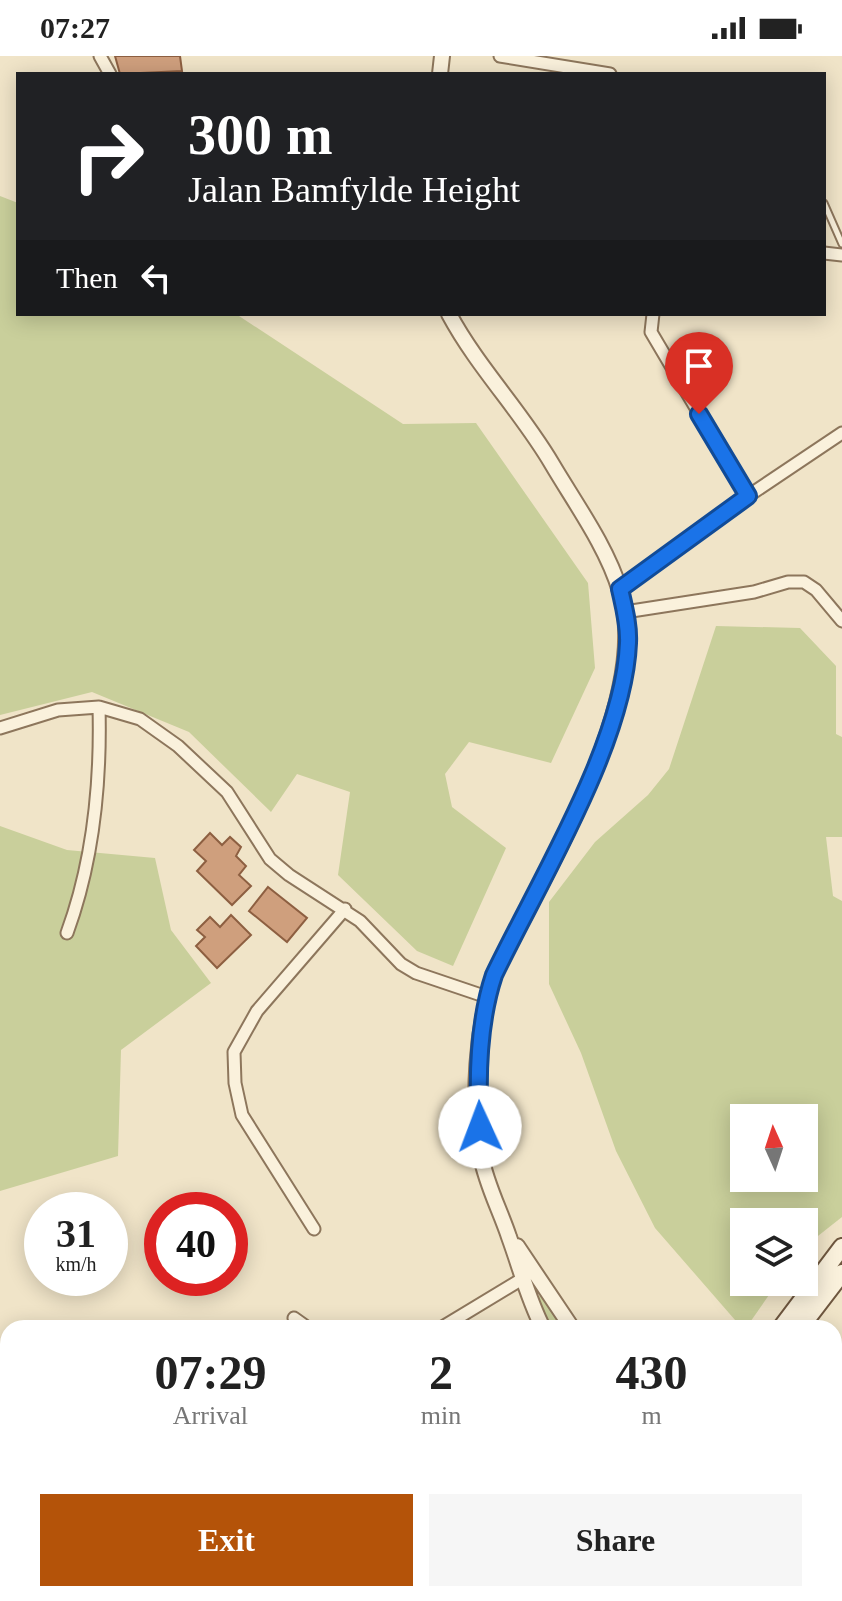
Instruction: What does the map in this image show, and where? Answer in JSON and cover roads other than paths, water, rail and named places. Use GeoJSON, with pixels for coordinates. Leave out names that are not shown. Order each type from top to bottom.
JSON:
{"type":"FeatureCollection","features":[{"type":"Feature","properties":{"kind":"main road"},"geometry":{"type":"LineString","coordinates":[[787,1320],[842,1247]]}},
{"type":"Feature","properties":{"kind":"main road"},"geometry":{"type":"LineString","coordinates":[[806,1320],[842,1273]]}},
{"type":"Feature","properties":{"kind":"street"},"geometry":{"type":"LineString","coordinates":[[500,56],[598,72]]}},
{"type":"Feature","properties":{"kind":"street"},"geometry":{"type":"LineString","coordinates":[[450,316],[472,356],[549,460],[620,589],[628,641],[614,713],[572,818],[494,975],[487,997],[478,1097],[481,1157],[522,1279],[540,1320]]}},
{"type":"Feature","properties":{"kind":"street"},"geometry":{"type":"LineString","coordinates":[[653,316],[651,332],[748,496]]}},
{"type":"Feature","properties":{"kind":"street"},"geometry":{"type":"LineString","coordinates":[[620,589],[748,496],[842,433]]}},
{"type":"Feature","properties":{"kind":"street"},"geometry":{"type":"LineString","coordinates":[[625,612],[754,592],[788,582],[804,582],[816,590],[842,621]]}},
{"type":"Feature","properties":{"kind":"street"},"geometry":{"type":"LineString","coordinates":[[0,728],[58,710],[99,707],[140,719],[178,746],[227,792],[270,859],[289,875],[345,909],[401,964],[416,973],[487,997]]}},
{"type":"Feature","properties":{"kind":"street"},"geometry":{"type":"LineString","coordinates":[[67,933],[81,896],[89,853],[99,777],[99,707]]}},
{"type":"Feature","properties":{"kind":"street"},"geometry":{"type":"LineString","coordinates":[[314,1229],[242,1115],[235,1083],[234,1052],[257,1011],[345,909]]}},
{"type":"Feature","properties":{"kind":"street"},"geometry":{"type":"LineString","coordinates":[[509,1236],[567,1320]]}},
{"type":"Feature","properties":{"kind":"street"},"geometry":{"type":"LineString","coordinates":[[454,1320],[522,1279]]}},
{"type":"Feature","properties":{"kind":"lane"},"geometry":{"type":"LineString","coordinates":[[826,211],[836,251]]}}]}
